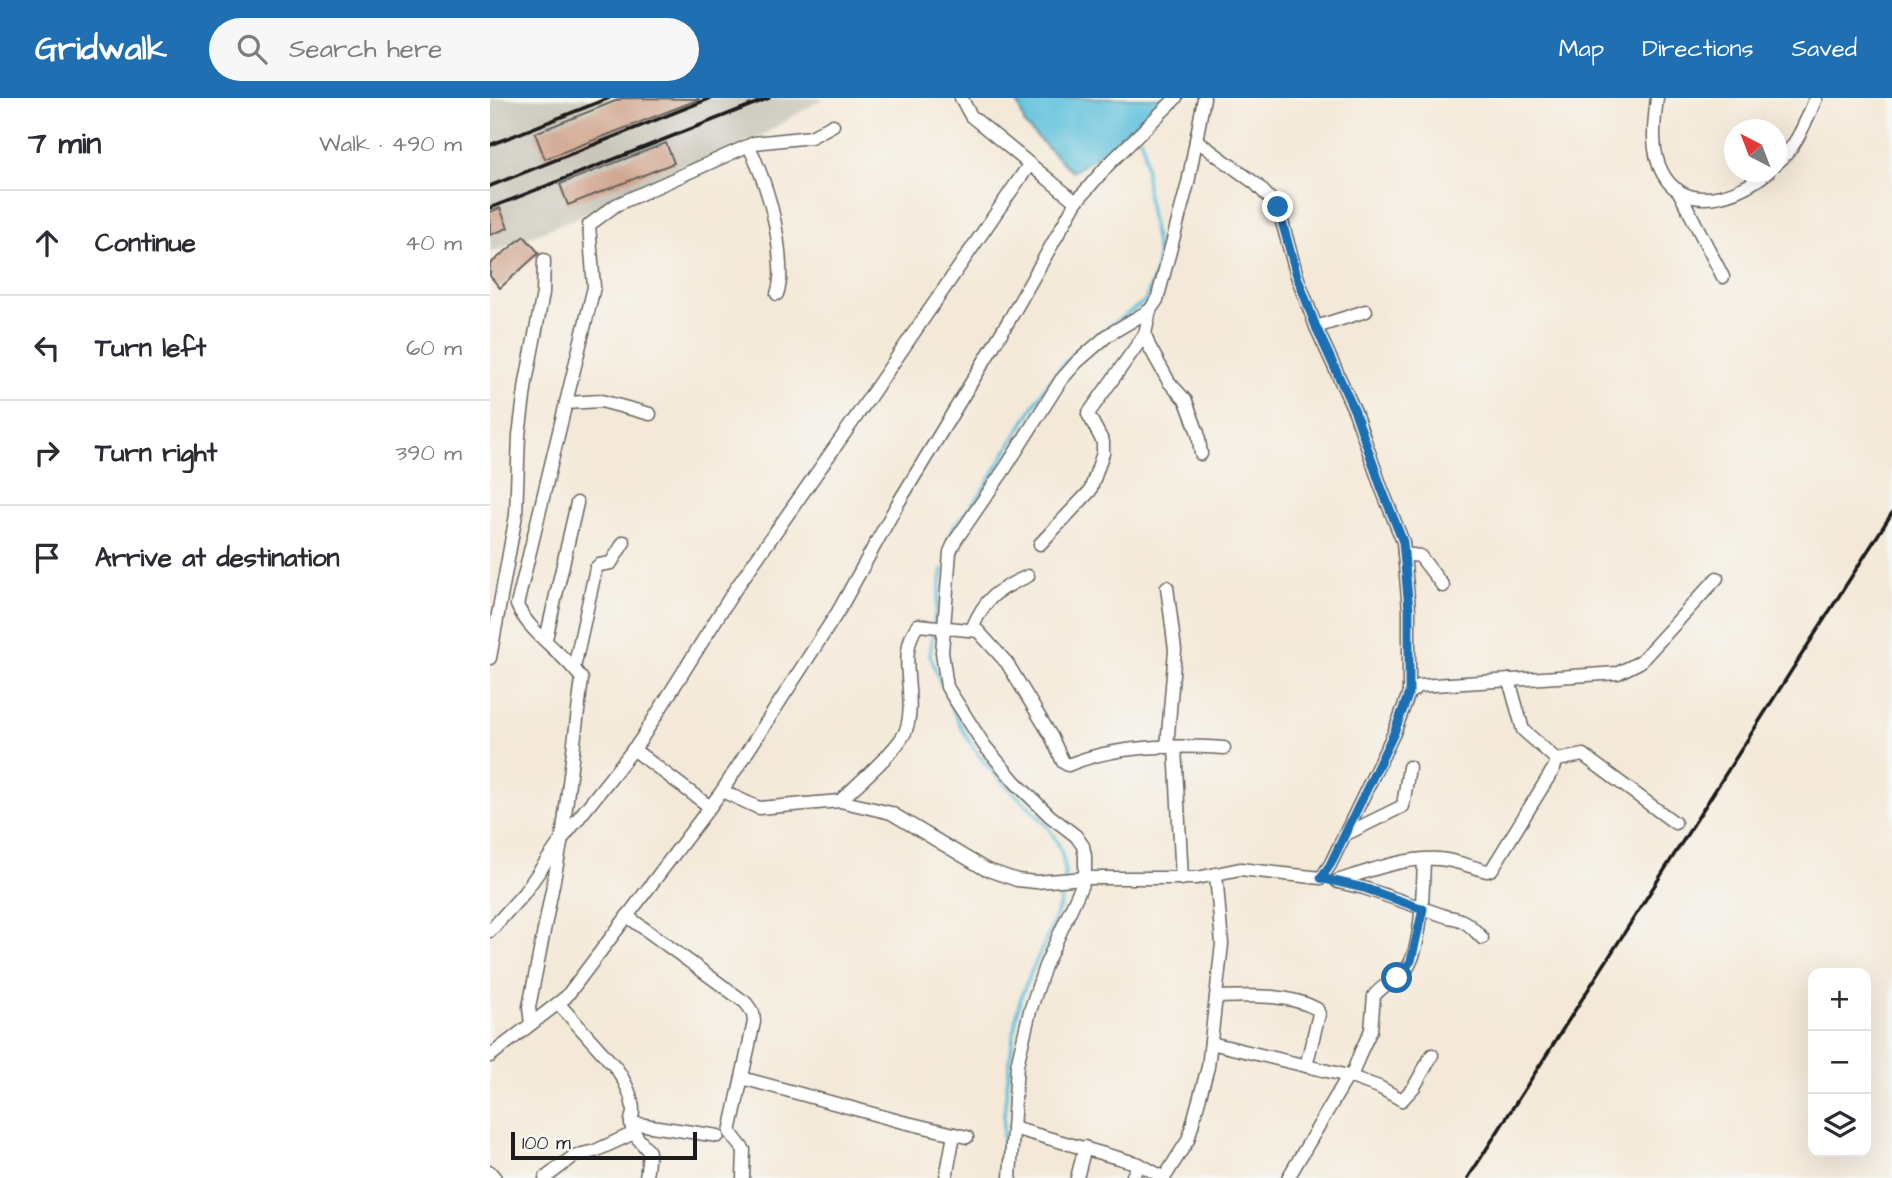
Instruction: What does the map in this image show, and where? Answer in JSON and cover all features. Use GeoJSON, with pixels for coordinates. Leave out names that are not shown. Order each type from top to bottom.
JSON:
{"type":"FeatureCollection","features":[{"type":"Feature","properties":{"kind":"street"},"geometry":{"type":"LineString","coordinates":[[961,98],[971,116],[1076,202]]}},
{"type":"Feature","properties":{"kind":"street"},"geometry":{"type":"LineString","coordinates":[[490,1056],[566,997],[722,791],[839,610],[897,505],[1011,317],[1076,202],[1107,166],[1176,98]]}},
{"type":"Feature","properties":{"kind":"street"},"geometry":{"type":"LineString","coordinates":[[1040,544],[1090,491],[1103,453],[1103,442],[1088,414],[1145,334],[1150,310],[1157,300],[1188,183],[1204,98]]}},
{"type":"Feature","properties":{"kind":"street"},"geometry":{"type":"LineString","coordinates":[[1657,98],[1654,148],[1663,174],[1678,190],[1723,277]]}},
{"type":"Feature","properties":{"kind":"street"},"geometry":{"type":"LineString","coordinates":[[1787,153],[1816,98]]}},
{"type":"Feature","properties":{"kind":"street"},"geometry":{"type":"LineString","coordinates":[[531,1024],[529,1007],[562,839],[582,680],[574,668],[522,617],[517,605],[593,287],[589,225],[616,205],[749,146],[811,137],[833,125]]}},
{"type":"Feature","properties":{"kind":"street"},"geometry":{"type":"LineString","coordinates":[[1196,140],[1256,184],[1278,207],[1294,267],[1316,327],[1355,412],[1400,534],[1404,554],[1409,610],[1409,693],[1394,733],[1330,865],[1321,878]]}},
{"type":"Feature","properties":{"kind":"street"},"geometry":{"type":"LineString","coordinates":[[749,146],[764,179],[774,213],[781,276],[777,295]]}},
{"type":"Feature","properties":{"kind":"street"},"geometry":{"type":"LineString","coordinates":[[490,931],[524,893],[562,839],[633,749],[734,591],[1029,165]]}},
{"type":"Feature","properties":{"kind":"street"},"geometry":{"type":"LineString","coordinates":[[1678,190],[1694,199],[1717,197],[1742,189],[1753,182]]}},
{"type":"Feature","properties":{"kind":"street"},"geometry":{"type":"LineString","coordinates":[[490,658],[516,516],[519,435],[543,293],[544,260]]}},
{"type":"Feature","properties":{"kind":"street"},"geometry":{"type":"LineString","coordinates":[[1010,1178],[1017,1065],[1030,1011],[1045,966],[1080,879],[1083,845],[1015,782],[984,745],[947,687],[941,627],[950,552],[1060,380],[1108,335],[1150,310]]}},
{"type":"Feature","properties":{"kind":"street"},"geometry":{"type":"LineString","coordinates":[[1316,327],[1366,312]]}},
{"type":"Feature","properties":{"kind":"street"},"geometry":{"type":"LineString","coordinates":[[1145,334],[1169,382],[1186,401],[1198,433],[1201,454]]}},
{"type":"Feature","properties":{"kind":"street"},"geometry":{"type":"LineString","coordinates":[[566,403],[601,401],[650,414]]}},
{"type":"Feature","properties":{"kind":"street"},"geometry":{"type":"LineString","coordinates":[[546,639],[577,503]]}},
{"type":"Feature","properties":{"kind":"street"},"geometry":{"type":"LineString","coordinates":[[574,668],[596,568],[611,563],[624,542]]}},
{"type":"Feature","properties":{"kind":"street"},"geometry":{"type":"LineString","coordinates":[[1404,554],[1420,556],[1443,586]]}},
{"type":"Feature","properties":{"kind":"street"},"geometry":{"type":"LineString","coordinates":[[972,629],[980,609],[988,600],[1007,585],[1028,576]]}},
{"type":"Feature","properties":{"kind":"street"},"geometry":{"type":"LineString","coordinates":[[1409,693],[1419,686],[1618,673],[1640,662],[1717,578]]}},
{"type":"Feature","properties":{"kind":"street"},"geometry":{"type":"LineString","coordinates":[[1167,587],[1175,650],[1171,747],[1182,879]]}},
{"type":"Feature","properties":{"kind":"street"},"geometry":{"type":"LineString","coordinates":[[839,801],[906,732],[911,705],[907,673],[911,634],[918,625],[978,631],[1007,663],[1051,736],[1063,762],[1068,765],[1128,750],[1171,747],[1224,748]]}},
{"type":"Feature","properties":{"kind":"street"},"geometry":{"type":"LineString","coordinates":[[1509,680],[1523,730],[1557,760]]}},
{"type":"Feature","properties":{"kind":"street"},"geometry":{"type":"LineString","coordinates":[[633,749],[710,807]]}},
{"type":"Feature","properties":{"kind":"street"},"geometry":{"type":"LineString","coordinates":[[1557,760],[1583,755],[1675,823]]}},
{"type":"Feature","properties":{"kind":"street"},"geometry":{"type":"LineString","coordinates":[[1337,881],[1392,864],[1424,860],[1440,859],[1487,871],[1492,869],[1555,768],[1557,760]]}},
{"type":"Feature","properties":{"kind":"street"},"geometry":{"type":"LineString","coordinates":[[1344,835],[1404,806],[1409,767]]}},
{"type":"Feature","properties":{"kind":"street"},"geometry":{"type":"LineString","coordinates":[[722,791],[759,808],[839,801],[891,813],[985,869],[1017,880],[1036,882],[1182,879],[1240,869],[1321,878],[1364,888],[1469,923],[1482,938]]}},
{"type":"Feature","properties":{"kind":"street"},"geometry":{"type":"LineString","coordinates":[[1288,1178],[1350,1077],[1371,1030],[1374,996],[1397,978],[1411,961],[1423,909],[1424,860]]}},
{"type":"Feature","properties":{"kind":"street"},"geometry":{"type":"LineString","coordinates":[[1013,1128],[1139,1164],[1164,1178],[1188,1140],[1203,1092],[1222,944],[1216,874]]}},
{"type":"Feature","properties":{"kind":"street"},"geometry":{"type":"LineString","coordinates":[[627,916],[751,1009],[754,1022],[730,1132],[744,1150],[743,1178]]}},
{"type":"Feature","properties":{"kind":"street"},"geometry":{"type":"LineString","coordinates":[[1216,997],[1261,995],[1308,1004],[1317,1009],[1319,1014],[1307,1066]]}},
{"type":"Feature","properties":{"kind":"street"},"geometry":{"type":"LineString","coordinates":[[558,1003],[624,1079],[631,1095],[632,1128],[649,1152],[646,1178]]}},
{"type":"Feature","properties":{"kind":"street"},"geometry":{"type":"LineString","coordinates":[[1211,1043],[1350,1077],[1379,1087],[1402,1100],[1414,1087],[1432,1055]]}},
{"type":"Feature","properties":{"kind":"street"},"geometry":{"type":"LineString","coordinates":[[742,1078],[967,1137]]}},
{"type":"Feature","properties":{"kind":"street"},"geometry":{"type":"LineString","coordinates":[[545,1178],[574,1156],[595,1151],[632,1128],[718,1136]]}},
{"type":"Feature","properties":{"kind":"street"},"geometry":{"type":"LineString","coordinates":[[946,1178],[954,1134]]}},
{"type":"Feature","properties":{"kind":"street"},"geometry":{"type":"LineString","coordinates":[[1077,1178],[1085,1147]]}},
{"type":"Feature","properties":{"kind":"street"},"geometry":{"type":"LineString","coordinates":[[1132,1178],[1139,1164]]}},
{"type":"Feature","properties":{"kind":"street"},"geometry":{"type":"LineString","coordinates":[[490,1172],[495,1178]]}},
{"type":"Feature","properties":{"kind":"shaded area"},"geometry":{"type":"Polygon","coordinates":[[[490,98],[824,98],[730,154],[490,253],[490,98]]]}},
{"type":"Feature","properties":{"kind":"water"},"geometry":{"type":"Polygon","coordinates":[[[1016,98],[1163,98],[1117,143],[1072,172],[1025,125],[1016,98]]]}},
{"type":"Feature","properties":{"kind":"building"},"geometry":{"type":"Polygon","coordinates":[[[623,98],[700,99],[545,159],[535,133],[623,98]]]}},
{"type":"Feature","properties":{"kind":"building"},"geometry":{"type":"Polygon","coordinates":[[[666,143],[674,163],[568,205],[560,184],[666,143]]]}},
{"type":"Feature","properties":{"kind":"building"},"geometry":{"type":"Polygon","coordinates":[[[500,208],[508,228],[490,235],[490,212],[500,208]]]}},
{"type":"Feature","properties":{"kind":"building"},"geometry":{"type":"Polygon","coordinates":[[[524,236],[539,253],[500,288],[490,276],[490,264],[524,236]]]}},
{"type":"Feature","properties":{"kind":"waterway"},"geometry":{"type":"LineString","coordinates":[[949,541],[953,528],[981,493],[1044,389],[1064,363],[1145,301],[1155,275],[1158,256],[1148,200],[1144,148],[1140,138]]}},
{"type":"Feature","properties":{"kind":"waterway"},"geometry":{"type":"LineString","coordinates":[[934,623],[943,569]]}},
{"type":"Feature","properties":{"kind":"waterway"},"geometry":{"type":"LineString","coordinates":[[933,631],[930,655],[941,684]]}},
{"type":"Feature","properties":{"kind":"waterway"},"geometry":{"type":"LineString","coordinates":[[947,697],[966,735],[984,762],[1045,823],[1058,844],[1064,864],[1060,904],[1025,985],[1016,1018],[1004,1115],[1000,1178]]}},
{"type":"Feature","properties":{"kind":"railway"},"geometry":{"type":"LineString","coordinates":[[490,145],[609,98]]}},
{"type":"Feature","properties":{"kind":"railway"},"geometry":{"type":"LineString","coordinates":[[490,186],[711,98]]}},
{"type":"Feature","properties":{"kind":"railway"},"geometry":{"type":"LineString","coordinates":[[490,208],[769,98]]}},
{"type":"Feature","properties":{"kind":"railway"},"geometry":{"type":"LineString","coordinates":[[1468,1178],[1892,513]]}},
{"type":"Feature","properties":{"kind":"route"},"geometry":{"type":"LineString","coordinates":[[1278,207],[1294,267],[1316,327],[1355,412],[1403,542],[1409,610],[1409,693],[1394,733],[1330,865],[1321,878],[1364,888],[1423,909],[1411,961],[1397,978]]}}]}
